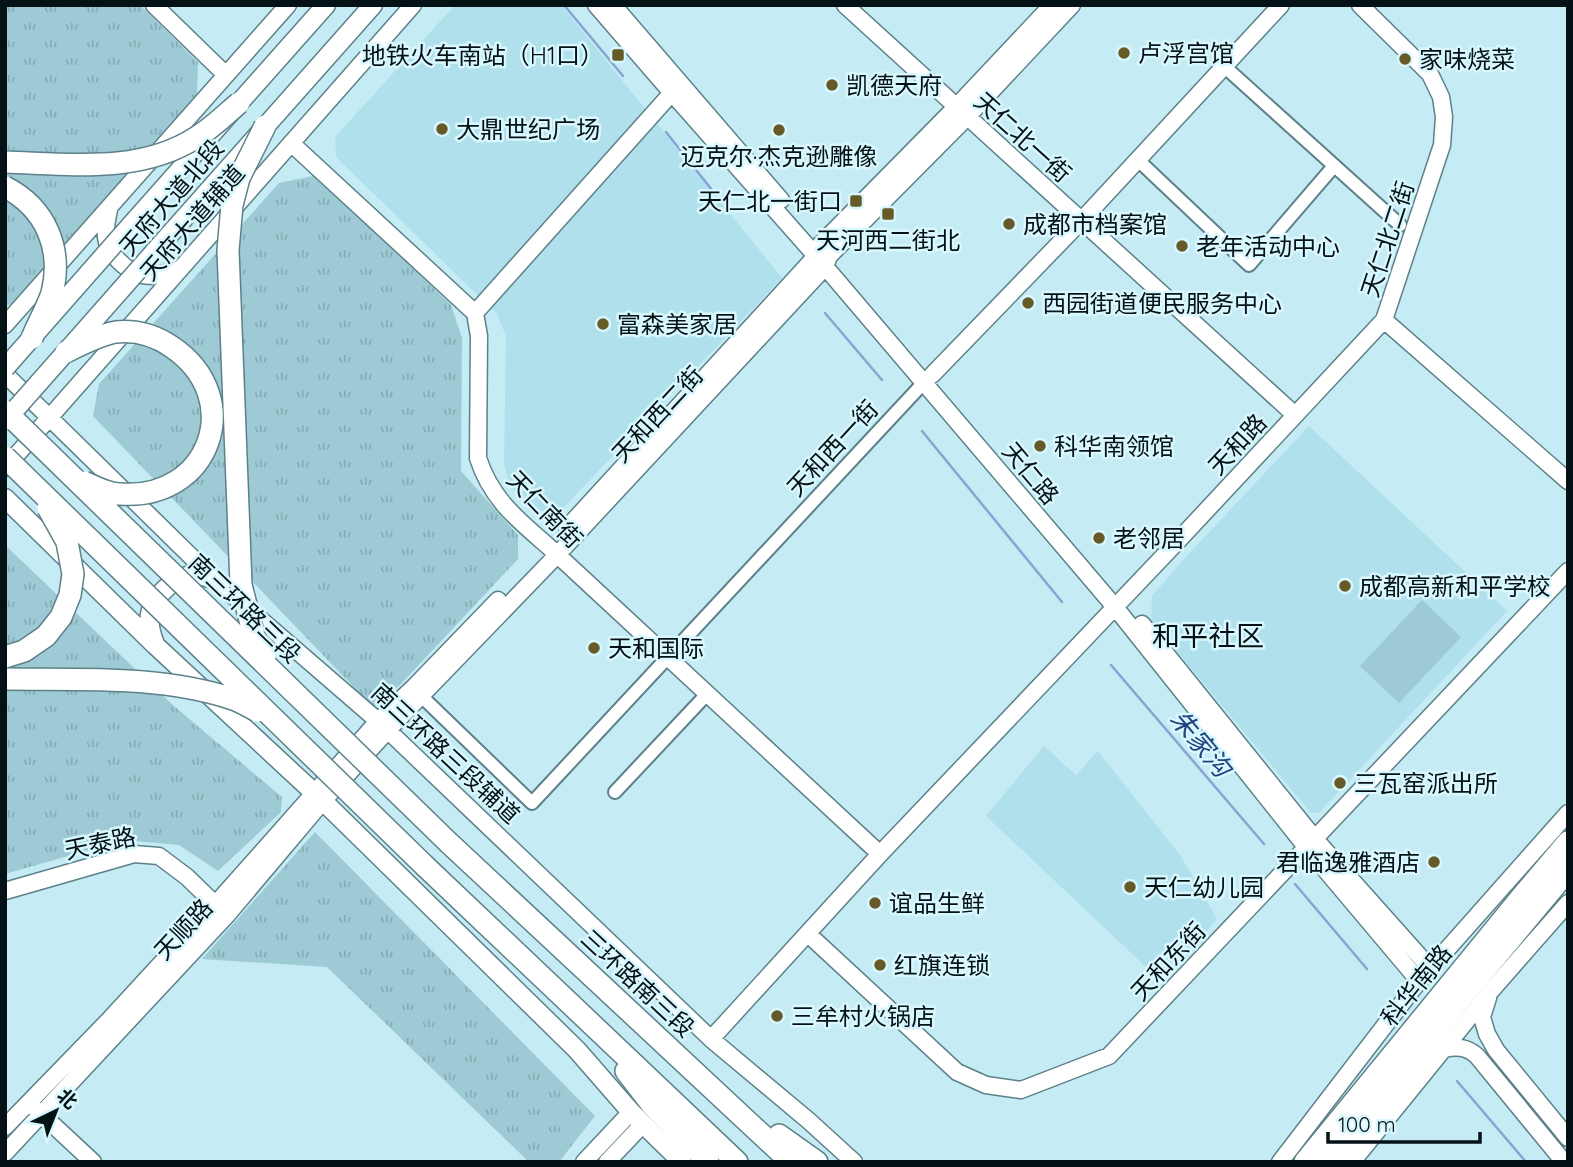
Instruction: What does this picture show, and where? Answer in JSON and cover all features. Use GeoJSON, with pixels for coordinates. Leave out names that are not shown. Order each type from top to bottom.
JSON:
{"type":"FeatureCollection","features":[{"type":"Feature","properties":{"kind":"highway"},"geometry":{"type":"LineString","coordinates":[[5,162],[94,165],[136,161],[171,151],[198,137],[240,103]]}},
{"type":"Feature","properties":{"kind":"highway"},"geometry":{"type":"LineString","coordinates":[[265,126],[239,178],[232,205],[228,250],[241,585],[254,636],[277,676]]}},
{"type":"Feature","properties":{"kind":"highway"},"geometry":{"type":"LineString","coordinates":[[5,187],[34,208],[47,228],[54,247],[55,275],[51,296],[32,338]]}},
{"type":"Feature","properties":{"kind":"highway"},"geometry":{"type":"LineString","coordinates":[[66,352],[93,339],[117,332],[144,333],[164,341],[184,355],[201,375],[211,401],[212,414],[212,428],[203,454],[189,472],[170,487],[148,493],[118,495],[71,475]]}},
{"type":"Feature","properties":{"kind":"highway","name":"南三环路三段"},"geometry":{"type":"LineString","coordinates":[[5,411],[449,843]]}},
{"type":"Feature","properties":{"kind":"highway"},"geometry":{"type":"LineString","coordinates":[[5,457],[426,867],[737,1162]]}},
{"type":"Feature","properties":{"kind":"highway"},"geometry":{"type":"LineString","coordinates":[[5,657],[24,651],[46,636],[61,617],[70,594],[73,574],[67,542],[37,488]]}},
{"type":"Feature","properties":{"kind":"highway"},"geometry":{"type":"LineString","coordinates":[[5,679],[134,681],[179,686],[235,699],[276,721]]}},
{"type":"Feature","properties":{"kind":"highway","name":"科华南路"},"geometry":{"type":"LineString","coordinates":[[1305,1161],[1568,842]]}},
{"type":"Feature","properties":{"kind":"highway","name":"三环路南三段"},"geometry":{"type":"LineString","coordinates":[[449,843],[791,1162]]}},
{"type":"Feature","properties":{"kind":"highway","name":"科华南路"},"geometry":{"type":"LineString","coordinates":[[1330,1162],[1568,870]]}},
{"type":"Feature","properties":{"kind":"highway"},"geometry":{"type":"LineString","coordinates":[[594,1027],[653,1106],[707,1161]]}},
{"type":"Feature","properties":{"kind":"highway"},"geometry":{"type":"LineString","coordinates":[[723,1097],[817,1162]]}},
{"type":"Feature","properties":{"kind":"main road","name":"天府大道北段"},"geometry":{"type":"LineString","coordinates":[[6,373],[32,338],[326,5]]}},
{"type":"Feature","properties":{"kind":"main road","name":"天府大道北段"},"geometry":{"type":"LineString","coordinates":[[5,421],[373,5]]}},
{"type":"Feature","properties":{"kind":"main road"},"geometry":{"type":"LineString","coordinates":[[5,498],[155,645],[318,797],[577,1050],[637,1118],[682,1162]]}},
{"type":"Feature","properties":{"kind":"main road"},"geometry":{"type":"LineString","coordinates":[[155,645],[150,628],[151,610],[161,593],[172,583],[187,576],[199,575],[215,580]]}},
{"type":"Feature","properties":{"kind":"street"},"geometry":{"type":"LineString","coordinates":[[154,5],[226,75]]}},
{"type":"Feature","properties":{"kind":"street"},"geometry":{"type":"LineString","coordinates":[[5,325],[288,5]]}},
{"type":"Feature","properties":{"kind":"street","name":"天府大道辅道"},"geometry":{"type":"LineString","coordinates":[[5,468],[413,5]]}},
{"type":"Feature","properties":{"kind":"street","name":"天仁路"},"geometry":{"type":"LineString","coordinates":[[596,5],[676,89],[928,379],[1118,603],[1311,843],[1425,974]]}},
{"type":"Feature","properties":{"kind":"street","name":"天仁路"},"geometry":{"type":"LineString","coordinates":[[613,5],[676,89]]}},
{"type":"Feature","properties":{"kind":"street","name":"天仁北一街"},"geometry":{"type":"LineString","coordinates":[[845,5],[1295,415]]}},
{"type":"Feature","properties":{"kind":"street","name":"天和西二街"},"geometry":{"type":"LineString","coordinates":[[961,112],[1052,5]]}},
{"type":"Feature","properties":{"kind":"street","name":"天和西二街"},"geometry":{"type":"LineString","coordinates":[[383,726],[553,551],[822,256],[961,112],[1071,5]]}},
{"type":"Feature","properties":{"kind":"street","name":"天和西一街"},"geometry":{"type":"LineString","coordinates":[[417,692],[532,803],[1281,5]]}},
{"type":"Feature","properties":{"kind":"street","name":"天仁北二街"},"geometry":{"type":"LineString","coordinates":[[1360,5],[1430,74],[1441,97],[1444,117],[1442,145],[1384,320],[1568,481]]}},
{"type":"Feature","properties":{"kind":"street"},"geometry":{"type":"LineString","coordinates":[[1224,67],[1400,225]]}},
{"type":"Feature","properties":{"kind":"street"},"geometry":{"type":"LineString","coordinates":[[290,143],[475,313],[676,89]]}},
{"type":"Feature","properties":{"kind":"street"},"geometry":{"type":"LineString","coordinates":[[1138,160],[1250,265],[1334,166]]}},
{"type":"Feature","properties":{"kind":"street"},"geometry":{"type":"LineString","coordinates":[[109,208],[106,239],[114,256],[125,267],[142,275],[157,275],[180,269]]}},
{"type":"Feature","properties":{"kind":"street","name":"天仁南街"},"geometry":{"type":"LineString","coordinates":[[475,313],[479,336],[478,458],[484,477],[495,495],[515,517],[880,854]]}},
{"type":"Feature","properties":{"kind":"street","name":"天和路"},"geometry":{"type":"LineString","coordinates":[[711,1039],[880,854],[1384,320]]}},
{"type":"Feature","properties":{"kind":"street","name":"南三环路三段辅道"},"geometry":{"type":"LineString","coordinates":[[6,373],[215,580],[383,726],[711,1039],[809,1121],[853,1162]]}},
{"type":"Feature","properties":{"kind":"street","name":"天和东街"},"geometry":{"type":"LineString","coordinates":[[808,934],[957,1072],[986,1086],[1021,1090],[1109,1056],[1568,571]]}},
{"type":"Feature","properties":{"kind":"street"},"geometry":{"type":"LineString","coordinates":[[615,792],[707,694]]}},
{"type":"Feature","properties":{"kind":"street","name":"天顺路"},"geometry":{"type":"LineString","coordinates":[[5,1153],[383,726]]}},
{"type":"Feature","properties":{"kind":"street"},"geometry":{"type":"LineString","coordinates":[[1280,1162],[1425,974],[1568,813]]}},
{"type":"Feature","properties":{"kind":"street"},"geometry":{"type":"LineString","coordinates":[[1512,875],[1568,842]]}},
{"type":"Feature","properties":{"kind":"street","name":"天泰路"},"geometry":{"type":"LineString","coordinates":[[5,891],[134,854],[159,856],[187,877],[221,910]]}},
{"type":"Feature","properties":{"kind":"street"},"geometry":{"type":"LineString","coordinates":[[1546,928],[1550,890]]}},
{"type":"Feature","properties":{"kind":"street"},"geometry":{"type":"LineString","coordinates":[[1352,1162],[1490,992],[1568,903]]}},
{"type":"Feature","properties":{"kind":"street","name":"天顺路"},"geometry":{"type":"LineString","coordinates":[[5,1127],[221,910]]}},
{"type":"Feature","properties":{"kind":"street"},"geometry":{"type":"LineString","coordinates":[[1490,992],[1482,1017],[1487,1034],[1496,1050],[1568,1138]]}},
{"type":"Feature","properties":{"kind":"street"},"geometry":{"type":"LineString","coordinates":[[1348,1110],[1369,1069],[1377,1035]]}},
{"type":"Feature","properties":{"kind":"street"},"geometry":{"type":"LineString","coordinates":[[1444,1049],[1470,1049],[1478,1056],[1564,1162]]}},
{"type":"Feature","properties":{"kind":"street"},"geometry":{"type":"LineString","coordinates":[[1382,1097],[1412,1089]]}},
{"type":"Feature","properties":{"kind":"street"},"geometry":{"type":"LineString","coordinates":[[29,1102],[93,1162]]}},
{"type":"Feature","properties":{"kind":"street"},"geometry":{"type":"LineString","coordinates":[[584,1162],[637,1118]]}},
{"type":"Feature","properties":{"kind":"street"},"geometry":{"type":"LineString","coordinates":[[607,1162],[637,1118]]}},
{"type":"Feature","properties":{"kind":"shaded area"},"geometry":{"type":"Polygon","coordinates":[[[455,5],[561,5],[782,278],[563,508],[551,512],[536,510],[518,497],[509,482],[504,464],[506,336],[497,314],[336,157],[335,137],[455,5]]]}},
{"type":"Feature","properties":{"kind":"shaded area","name":"成都高新和平学校"},"geometry":{"type":"Polygon","coordinates":[[[1309,426],[1507,611],[1319,813],[1311,813],[1151,620],[1152,596],[1309,426]]]}},
{"type":"Feature","properties":{"kind":"shaded area","name":"天仁幼儿园"},"geometry":{"type":"Polygon","coordinates":[[[1044,746],[1076,775],[1098,751],[1180,855],[1217,919],[1162,982],[986,816],[1044,746]]]}},
{"type":"Feature","properties":{"kind":"green space"},"geometry":{"type":"Polygon","coordinates":[[[5,5],[140,5],[198,62],[197,96],[15,304],[5,305],[5,5]]]}},
{"type":"Feature","properties":{"kind":"green space"},"geometry":{"type":"Polygon","coordinates":[[[318,175],[451,305],[462,338],[461,471],[518,535],[518,559],[400,685],[373,707],[93,416],[99,384],[279,183],[318,175]]]}},
{"type":"Feature","properties":{"kind":"green space"},"geometry":{"type":"Polygon","coordinates":[[[5,545],[175,707],[282,797],[281,812],[218,871],[179,845],[124,840],[5,874],[5,545]]]}},
{"type":"Feature","properties":{"kind":"green space"},"geometry":{"type":"Polygon","coordinates":[[[1422,600],[1461,637],[1399,703],[1360,666],[1422,600]]]}},
{"type":"Feature","properties":{"kind":"green space"},"geometry":{"type":"Polygon","coordinates":[[[315,832],[595,1116],[559,1162],[529,1162],[327,967],[202,959],[315,832]]]}},
{"type":"Feature","properties":{"kind":"waterway","name":"朱家沟"},"geometry":{"type":"LineString","coordinates":[[564,5],[623,76]]}},
{"type":"Feature","properties":{"kind":"waterway","name":"朱家沟"},"geometry":{"type":"LineString","coordinates":[[666,132],[716,195]]}},
{"type":"Feature","properties":{"kind":"waterway","name":"朱家沟"},"geometry":{"type":"LineString","coordinates":[[825,313],[882,380]]}},
{"type":"Feature","properties":{"kind":"waterway","name":"朱家沟"},"geometry":{"type":"LineString","coordinates":[[922,431],[1062,602]]}},
{"type":"Feature","properties":{"kind":"waterway","name":"朱家沟"},"geometry":{"type":"LineString","coordinates":[[1111,665],[1264,844]]}},
{"type":"Feature","properties":{"kind":"waterway","name":"朱家沟"},"geometry":{"type":"LineString","coordinates":[[1295,884],[1367,969]]}},
{"type":"Feature","properties":{"kind":"waterway","name":"朱家沟"},"geometry":{"type":"LineString","coordinates":[[1457,1081],[1526,1162]]}},
{"type":"Feature","properties":{"kind":"place","name":"卢浮宫馆"},"geometry":{"type":"Point","coordinates":[1124,53]}},
{"type":"Feature","properties":{"kind":"place","name":"地铁火车南站（H1口）"},"geometry":{"type":"Point","coordinates":[618,55]}},
{"type":"Feature","properties":{"kind":"place","name":"家味烧菜"},"geometry":{"type":"Point","coordinates":[1405,59]}},
{"type":"Feature","properties":{"kind":"place","name":"凯德天府"},"geometry":{"type":"Point","coordinates":[832,85]}},
{"type":"Feature","properties":{"kind":"place","name":"大鼎世纪广场"},"geometry":{"type":"Point","coordinates":[442,129]}},
{"type":"Feature","properties":{"kind":"place","name":"迈克尔·杰克逊雕像"},"geometry":{"type":"Point","coordinates":[779,130]}},
{"type":"Feature","properties":{"kind":"place","name":"天仁北一街口"},"geometry":{"type":"Point","coordinates":[856,201]}},
{"type":"Feature","properties":{"kind":"place","name":"天河西二街北"},"geometry":{"type":"Point","coordinates":[888,214]}},
{"type":"Feature","properties":{"kind":"place","name":"成都市档案馆"},"geometry":{"type":"Point","coordinates":[1009,224]}},
{"type":"Feature","properties":{"kind":"place","name":"老年活动中心"},"geometry":{"type":"Point","coordinates":[1182,246]}},
{"type":"Feature","properties":{"kind":"place","name":"西园街道便民服务中心"},"geometry":{"type":"Point","coordinates":[1028,303]}},
{"type":"Feature","properties":{"kind":"place","name":"富森美家居"},"geometry":{"type":"Point","coordinates":[603,324]}},
{"type":"Feature","properties":{"kind":"place","name":"科华南领馆"},"geometry":{"type":"Point","coordinates":[1040,446]}},
{"type":"Feature","properties":{"kind":"place","name":"老邻居"},"geometry":{"type":"Point","coordinates":[1099,538]}},
{"type":"Feature","properties":{"kind":"place","name":"成都高新和平学校"},"geometry":{"type":"Point","coordinates":[1345,586]}},
{"type":"Feature","properties":{"kind":"place","name":"天和国际"},"geometry":{"type":"Point","coordinates":[594,648]}},
{"type":"Feature","properties":{"kind":"place","name":"三瓦窑派出所"},"geometry":{"type":"Point","coordinates":[1340,783]}},
{"type":"Feature","properties":{"kind":"place","name":"君临逸雅酒店"},"geometry":{"type":"Point","coordinates":[1434,862]}},
{"type":"Feature","properties":{"kind":"place","name":"天仁幼儿园"},"geometry":{"type":"Point","coordinates":[1130,887]}},
{"type":"Feature","properties":{"kind":"place","name":"谊品生鲜"},"geometry":{"type":"Point","coordinates":[875,903]}},
{"type":"Feature","properties":{"kind":"place","name":"红旗连锁"},"geometry":{"type":"Point","coordinates":[880,965]}},
{"type":"Feature","properties":{"kind":"place","name":"三牟村火锅店"},"geometry":{"type":"Point","coordinates":[777,1016]}},
{"type":"Feature","properties":{"kind":"district","name":"和平社区"},"geometry":{"type":"Point","coordinates":[1208,635]}}]}
